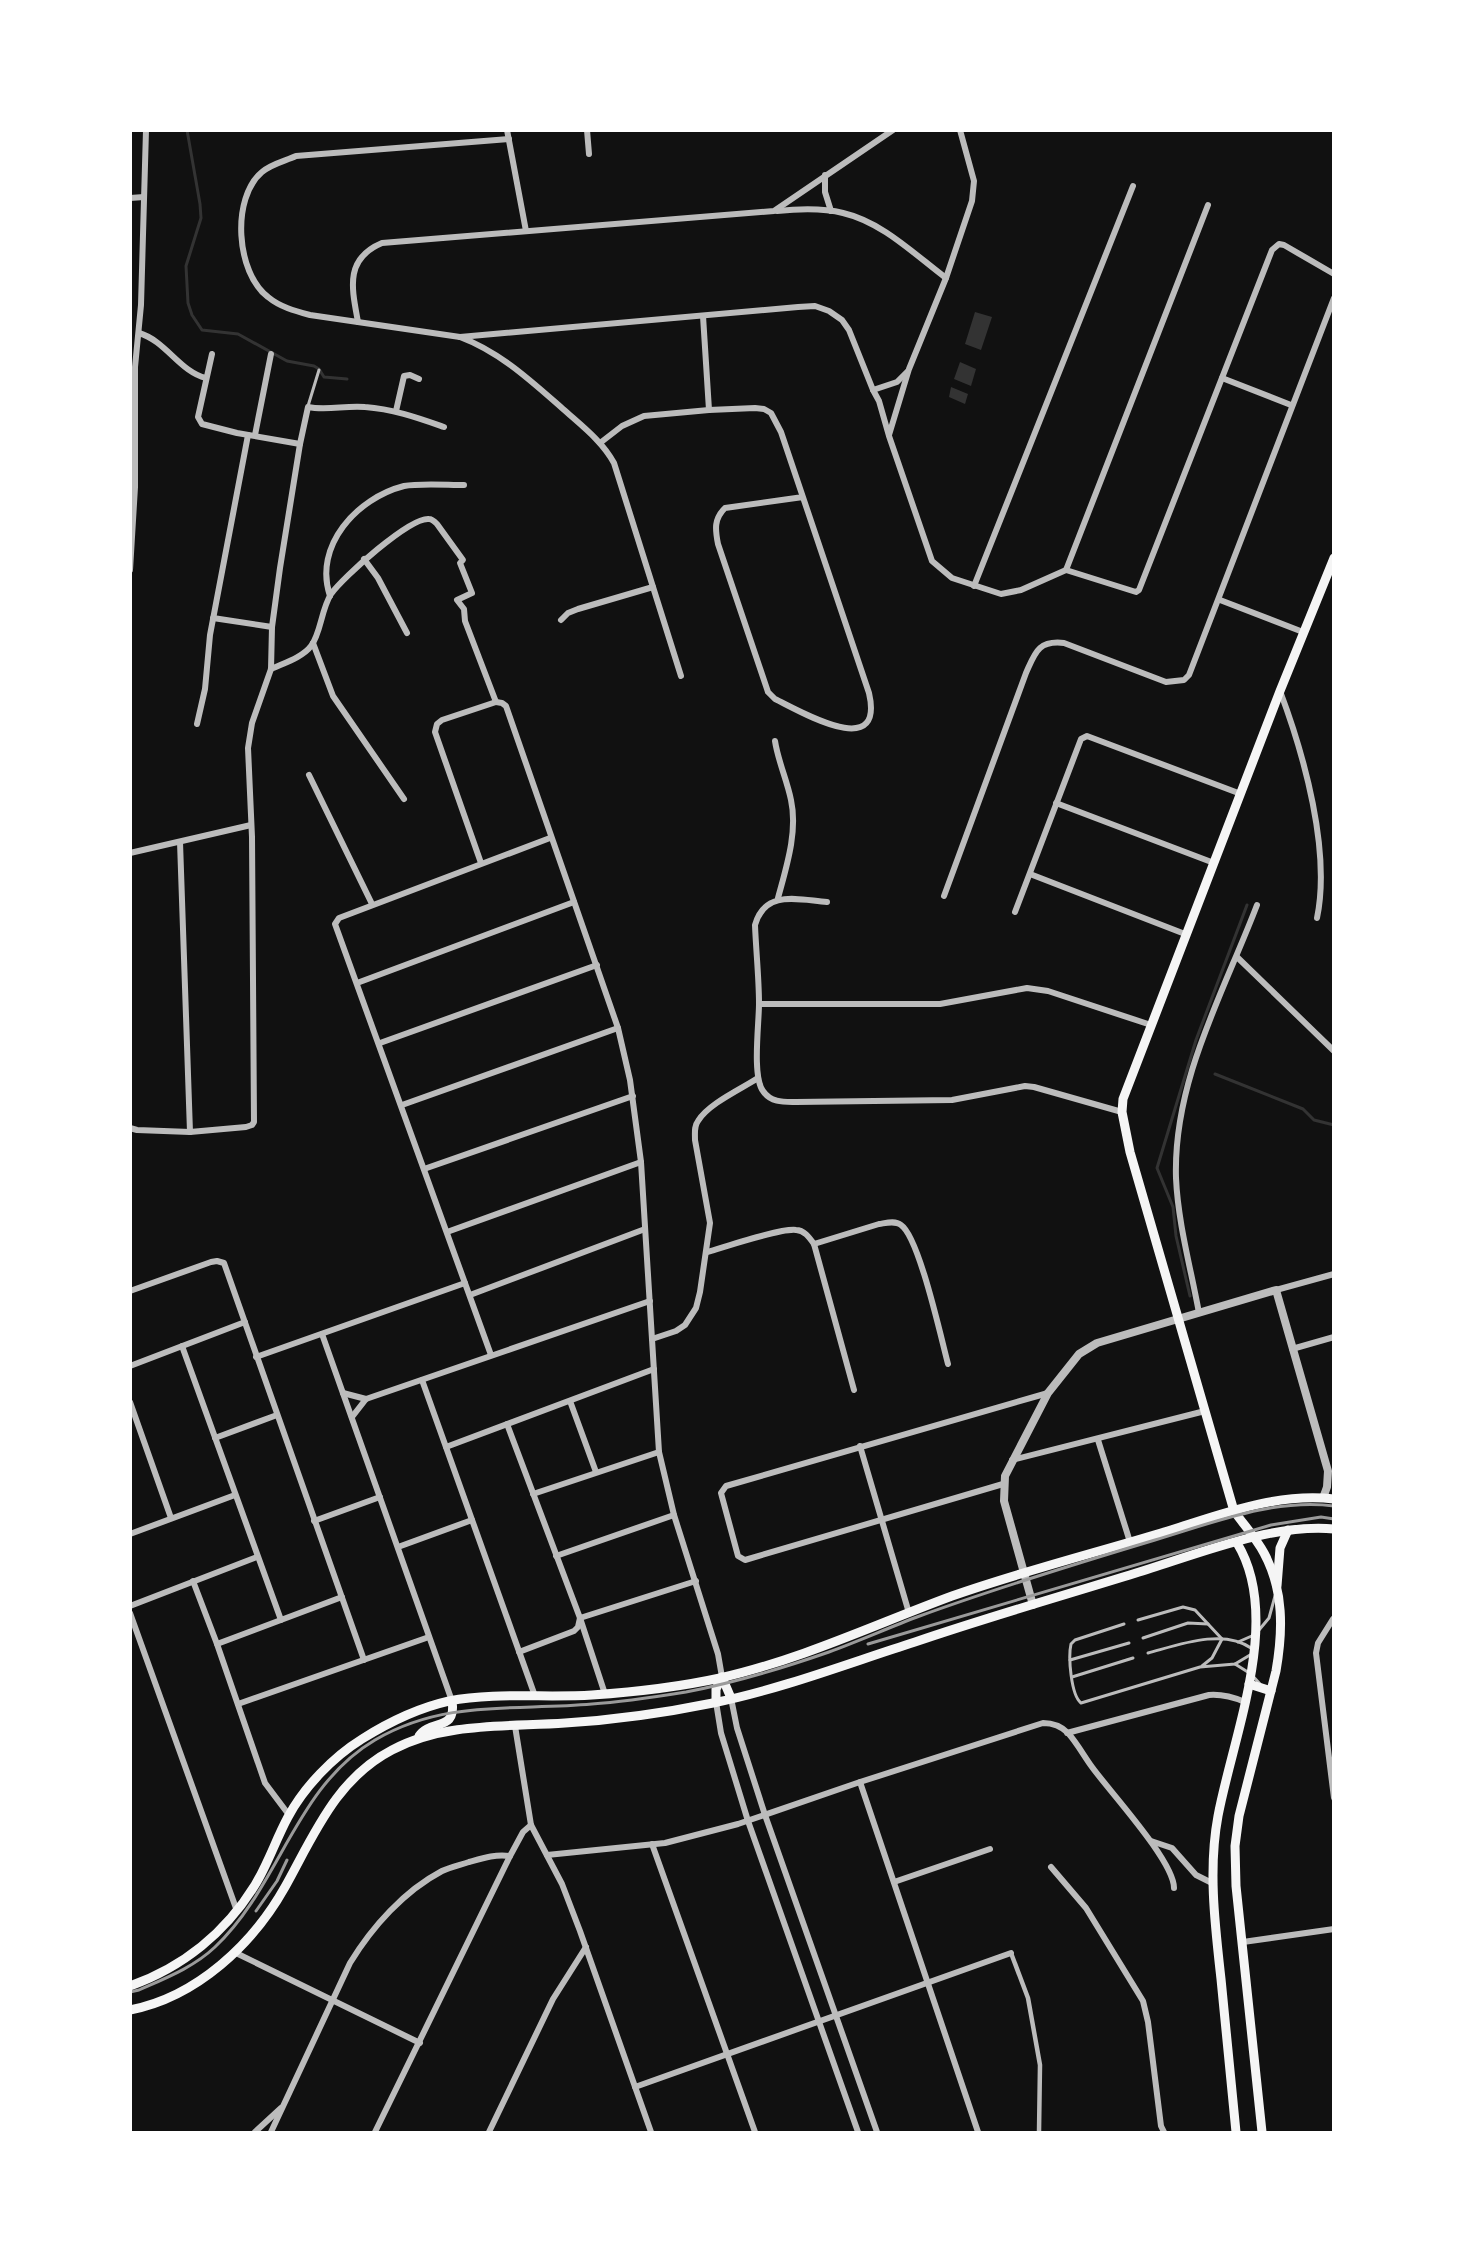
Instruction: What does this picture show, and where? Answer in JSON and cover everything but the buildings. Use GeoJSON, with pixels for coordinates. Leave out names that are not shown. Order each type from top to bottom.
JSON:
{"type":"FeatureCollection","features":[{"type":"Feature","properties":{"kind":"main road"},"geometry":{"type":"LineString","coordinates":[[1262,2133],[1236,1886],[1235,1846],[1239,1816],[1262,1726],[1267,1689],[1281,1638],[1281,1609],[1277,1586],[1263,1552],[1234,1511],[1130,1152],[1122,1112],[1123,1099],[1185,934],[1303,632],[1330,577],[1334,558]]}},
{"type":"Feature","properties":{"kind":"main road"},"geometry":{"type":"LineString","coordinates":[[130,1986],[153,1978],[186,1959],[215,1935],[238,1911],[256,1882],[289,1815],[313,1783],[338,1756],[389,1723],[423,1708],[452,1701],[605,1694],[656,1689],[722,1677],[790,1657],[954,1596],[1234,1511],[1286,1498],[1328,1499]]}},
{"type":"Feature","properties":{"kind":"main road"},"geometry":{"type":"LineString","coordinates":[[130,2010],[176,1994],[218,1968],[236,1953],[262,1923],[284,1888],[310,1838],[337,1796],[353,1777],[390,1750],[418,1738],[447,1732],[647,1715],[716,1702],[819,1674],[1033,1605],[1253,1538],[1288,1530],[1334,1529]]}},
{"type":"Feature","properties":{"kind":"main road"},"geometry":{"type":"LineString","coordinates":[[1277,1586],[1280,1548],[1288,1530]]}},
{"type":"Feature","properties":{"kind":"main road"},"geometry":{"type":"LineString","coordinates":[[1236,2133],[1218,1956],[1213,1849],[1250,1679],[1256,1633],[1251,1574],[1237,1543]]}},
{"type":"Feature","properties":{"kind":"main road"},"geometry":{"type":"LineString","coordinates":[[722,1677],[731,1698]]}},
{"type":"Feature","properties":{"kind":"main road"},"geometry":{"type":"LineString","coordinates":[[716,1702],[716,1689],[722,1677]]}},
{"type":"Feature","properties":{"kind":"main road"},"geometry":{"type":"LineString","coordinates":[[1250,1679],[1267,1689]]}},
{"type":"Feature","properties":{"kind":"main road"},"geometry":{"type":"LineString","coordinates":[[418,1738],[422,1732],[451,1718],[452,1701]]}},
{"type":"Feature","properties":{"kind":"street"},"geometry":{"type":"LineString","coordinates":[[130,570],[135,487],[134,347],[139,333],[146,130]]}},
{"type":"Feature","properties":{"kind":"street"},"geometry":{"type":"LineString","coordinates":[[507,130],[526,231]]}},
{"type":"Feature","properties":{"kind":"street"},"geometry":{"type":"LineString","coordinates":[[587,130],[589,154]]}},
{"type":"Feature","properties":{"kind":"street"},"geometry":{"type":"LineString","coordinates":[[774,211],[893,130]]}},
{"type":"Feature","properties":{"kind":"street"},"geometry":{"type":"LineString","coordinates":[[889,436],[909,369],[946,278],[972,201],[974,181],[960,130]]}},
{"type":"Feature","properties":{"kind":"street"},"geometry":{"type":"LineString","coordinates":[[509,139],[296,156],[262,171],[245,200],[241,219],[241,239],[253,279],[266,296],[286,308],[310,315],[460,337],[815,306],[829,311],[842,320],[849,330],[879,401],[932,561],[952,578],[1002,594],[1012,593],[1066,570],[1134,592],[1139,590],[1272,250],[1276,245],[1284,245],[1334,274]]}},
{"type":"Feature","properties":{"kind":"street"},"geometry":{"type":"LineString","coordinates":[[825,175],[825,192],[831,211]]}},
{"type":"Feature","properties":{"kind":"street"},"geometry":{"type":"LineString","coordinates":[[974,586],[1133,186]]}},
{"type":"Feature","properties":{"kind":"street"},"geometry":{"type":"LineString","coordinates":[[130,198],[144,197]]}},
{"type":"Feature","properties":{"kind":"street"},"geometry":{"type":"LineString","coordinates":[[1066,570],[1208,205]]}},
{"type":"Feature","properties":{"kind":"street"},"geometry":{"type":"LineString","coordinates":[[358,322],[352,275],[356,263],[370,248],[382,243],[774,211],[831,211],[858,217],[874,225],[946,278]]}},
{"type":"Feature","properties":{"kind":"street"},"geometry":{"type":"LineString","coordinates":[[944,896],[1026,673],[1044,644],[1064,643],[1166,682],[1184,680],[1189,675],[1220,600],[1291,405],[1334,298]]}},
{"type":"Feature","properties":{"kind":"street"},"geometry":{"type":"LineString","coordinates":[[703,316],[709,410]]}},
{"type":"Feature","properties":{"kind":"street"},"geometry":{"type":"LineString","coordinates":[[139,333],[159,342],[193,373],[206,378]]}},
{"type":"Feature","properties":{"kind":"street"},"geometry":{"type":"LineString","coordinates":[[460,337],[490,351],[531,381],[600,443],[614,463],[681,676]]}},
{"type":"Feature","properties":{"kind":"street"},"geometry":{"type":"LineString","coordinates":[[212,354],[199,421],[202,424],[300,444]]}},
{"type":"Feature","properties":{"kind":"street"},"geometry":{"type":"LineString","coordinates":[[197,724],[205,689],[213,618],[271,354]]}},
{"type":"Feature","properties":{"kind":"street"},"geometry":{"type":"LineString","coordinates":[[873,390],[897,382],[909,369]]}},
{"type":"Feature","properties":{"kind":"street"},"geometry":{"type":"LineString","coordinates":[[396,411],[403,379],[407,375],[419,379]]}},
{"type":"Feature","properties":{"kind":"street"},"geometry":{"type":"LineString","coordinates":[[1222,378],[1291,405]]}},
{"type":"Feature","properties":{"kind":"street"},"geometry":{"type":"LineString","coordinates":[[130,1128],[190,1132],[252,1125],[255,1114],[248,748],[252,723],[272,669],[272,627],[300,444],[308,407],[324,409],[365,407],[396,411],[444,426]]}},
{"type":"Feature","properties":{"kind":"street"},"geometry":{"type":"LineString","coordinates":[[600,443],[633,419],[644,416],[755,408],[771,412],[781,432],[803,497],[872,703],[869,720],[863,726],[854,729],[832,726],[774,699],[768,692],[718,544],[717,515],[725,508],[803,497]]}},
{"type":"Feature","properties":{"kind":"street"},"geometry":{"type":"LineString","coordinates":[[330,596],[326,576],[330,546],[338,532],[362,509],[390,491],[405,486],[464,485]]}},
{"type":"Feature","properties":{"kind":"street"},"geometry":{"type":"LineString","coordinates":[[272,669],[304,652],[313,643],[330,596],[364,559],[399,534],[426,519],[432,519],[463,560],[459,563],[472,593],[457,600],[464,609],[465,621],[496,702]]}},
{"type":"Feature","properties":{"kind":"street"},"geometry":{"type":"LineString","coordinates":[[364,559],[382,585],[407,633]]}},
{"type":"Feature","properties":{"kind":"street"},"geometry":{"type":"LineString","coordinates":[[561,620],[578,609],[653,587]]}},
{"type":"Feature","properties":{"kind":"street"},"geometry":{"type":"LineString","coordinates":[[1220,600],[1303,632]]}},
{"type":"Feature","properties":{"kind":"street"},"geometry":{"type":"LineString","coordinates":[[213,618],[272,627]]}},
{"type":"Feature","properties":{"kind":"street"},"geometry":{"type":"LineString","coordinates":[[313,643],[333,696],[404,799]]}},
{"type":"Feature","properties":{"kind":"street"},"geometry":{"type":"LineString","coordinates":[[1280,691],[1304,765],[1313,808],[1321,868],[1321,892],[1317,918]]}},
{"type":"Feature","properties":{"kind":"street"},"geometry":{"type":"LineString","coordinates":[[481,863],[435,732],[437,724],[442,720],[496,702],[506,706],[550,838],[618,1028],[633,1096],[641,1162],[659,1452],[674,1515],[718,1654],[722,1677]]}},
{"type":"Feature","properties":{"kind":"street"},"geometry":{"type":"LineString","coordinates":[[1015,912],[1081,739],[1087,736],[1240,794]]}},
{"type":"Feature","properties":{"kind":"street"},"geometry":{"type":"LineString","coordinates":[[775,741],[792,803],[791,840],[778,898]]}},
{"type":"Feature","properties":{"kind":"street"},"geometry":{"type":"LineString","coordinates":[[309,775],[372,904]]}},
{"type":"Feature","properties":{"kind":"street"},"geometry":{"type":"LineString","coordinates":[[1056,803],[1214,863]]}},
{"type":"Feature","properties":{"kind":"street"},"geometry":{"type":"LineString","coordinates":[[130,854],[251,825]]}},
{"type":"Feature","properties":{"kind":"street"},"geometry":{"type":"LineString","coordinates":[[491,1355],[380,1043],[336,927],[339,918],[372,904],[550,838]]}},
{"type":"Feature","properties":{"kind":"street"},"geometry":{"type":"LineString","coordinates":[[180,842],[190,1132]]}},
{"type":"Feature","properties":{"kind":"street"},"geometry":{"type":"LineString","coordinates":[[1030,874],[1185,934]]}},
{"type":"Feature","properties":{"kind":"street"},"geometry":{"type":"LineString","coordinates":[[827,902],[778,898],[762,909],[755,925],[759,1004],[758,1078],[764,1094],[778,1101],[952,1100],[1025,1086],[1122,1112]]}},
{"type":"Feature","properties":{"kind":"street"},"geometry":{"type":"LineString","coordinates":[[357,983],[574,902]]}},
{"type":"Feature","properties":{"kind":"street"},"geometry":{"type":"LineString","coordinates":[[1199,1313],[1180,1213],[1176,1179],[1180,1119],[1206,1028],[1257,905]]}},
{"type":"Feature","properties":{"kind":"street"},"geometry":{"type":"LineString","coordinates":[[1237,957],[1334,1051]]}},
{"type":"Feature","properties":{"kind":"street"},"geometry":{"type":"LineString","coordinates":[[380,1043],[597,965]]}},
{"type":"Feature","properties":{"kind":"street"},"geometry":{"type":"LineString","coordinates":[[759,1004],[939,1004],[1027,988],[1048,991],[1151,1025]]}},
{"type":"Feature","properties":{"kind":"street"},"geometry":{"type":"LineString","coordinates":[[402,1105],[618,1028]]}},
{"type":"Feature","properties":{"kind":"street"},"geometry":{"type":"LineString","coordinates":[[652,1339],[676,1331],[685,1325],[696,1308],[710,1223],[694,1128],[698,1120],[711,1107],[758,1078]]}},
{"type":"Feature","properties":{"kind":"street"},"geometry":{"type":"LineString","coordinates":[[424,1169],[633,1096]]}},
{"type":"Feature","properties":{"kind":"street"},"geometry":{"type":"LineString","coordinates":[[447,1232],[641,1162]]}},
{"type":"Feature","properties":{"kind":"street"},"geometry":{"type":"LineString","coordinates":[[814,1244],[879,1224],[900,1223],[910,1233],[948,1364]]}},
{"type":"Feature","properties":{"kind":"street"},"geometry":{"type":"LineString","coordinates":[[470,1295],[645,1229]]}},
{"type":"Feature","properties":{"kind":"street"},"geometry":{"type":"LineString","coordinates":[[707,1252],[796,1230],[807,1235],[814,1244],[854,1390]]}},
{"type":"Feature","properties":{"kind":"street"},"geometry":{"type":"LineString","coordinates":[[130,1291],[217,1260],[224,1263],[364,1659]]}},
{"type":"Feature","properties":{"kind":"street"},"geometry":{"type":"LineString","coordinates":[[1033,1605],[1004,1501],[1003,1484],[1011,1460],[1048,1393],[1072,1361],[1085,1349],[1097,1343],[1334,1274]]}},
{"type":"Feature","properties":{"kind":"street"},"geometry":{"type":"LineString","coordinates":[[256,1357],[465,1283]]}},
{"type":"Feature","properties":{"kind":"street"},"geometry":{"type":"LineString","coordinates":[[1276,1290],[1328,1472],[1328,1499]]}},
{"type":"Feature","properties":{"kind":"street"},"geometry":{"type":"LineString","coordinates":[[352,1417],[366,1400],[650,1301]]}},
{"type":"Feature","properties":{"kind":"street"},"geometry":{"type":"LineString","coordinates":[[130,1366],[245,1322]]}},
{"type":"Feature","properties":{"kind":"street"},"geometry":{"type":"LineString","coordinates":[[322,1334],[452,1701]]}},
{"type":"Feature","properties":{"kind":"street"},"geometry":{"type":"LineString","coordinates":[[1292,1349],[1334,1337]]}},
{"type":"Feature","properties":{"kind":"street"},"geometry":{"type":"LineString","coordinates":[[182,1346],[281,1620]]}},
{"type":"Feature","properties":{"kind":"street"},"geometry":{"type":"LineString","coordinates":[[446,1447],[654,1369]]}},
{"type":"Feature","properties":{"kind":"street"},"geometry":{"type":"LineString","coordinates":[[422,1380],[535,1696]]}},
{"type":"Feature","properties":{"kind":"street"},"geometry":{"type":"LineString","coordinates":[[343,1393],[366,1400]]}},
{"type":"Feature","properties":{"kind":"street"},"geometry":{"type":"LineString","coordinates":[[1003,1484],[750,1560],[738,1556],[722,1493],[726,1486],[1048,1393]]}},
{"type":"Feature","properties":{"kind":"street"},"geometry":{"type":"LineString","coordinates":[[570,1401],[596,1472]]}},
{"type":"Feature","properties":{"kind":"street"},"geometry":{"type":"LineString","coordinates":[[130,1402],[171,1518]]}},
{"type":"Feature","properties":{"kind":"street"},"geometry":{"type":"LineString","coordinates":[[1011,1460],[1098,1440],[1205,1411]]}},
{"type":"Feature","properties":{"kind":"street"},"geometry":{"type":"LineString","coordinates":[[215,1438],[277,1415]]}},
{"type":"Feature","properties":{"kind":"street"},"geometry":{"type":"LineString","coordinates":[[507,1424],[580,1618],[605,1694]]}},
{"type":"Feature","properties":{"kind":"street"},"geometry":{"type":"LineString","coordinates":[[1098,1440],[1130,1542]]}},
{"type":"Feature","properties":{"kind":"street"},"geometry":{"type":"LineString","coordinates":[[860,1446],[909,1612]]}},
{"type":"Feature","properties":{"kind":"street"},"geometry":{"type":"LineString","coordinates":[[533,1494],[659,1452]]}},
{"type":"Feature","properties":{"kind":"street"},"geometry":{"type":"LineString","coordinates":[[130,1533],[234,1495]]}},
{"type":"Feature","properties":{"kind":"street"},"geometry":{"type":"LineString","coordinates":[[314,1521],[380,1497]]}},
{"type":"Feature","properties":{"kind":"street"},"geometry":{"type":"LineString","coordinates":[[556,1556],[674,1515]]}},
{"type":"Feature","properties":{"kind":"street"},"geometry":{"type":"LineString","coordinates":[[398,1547],[472,1520]]}},
{"type":"Feature","properties":{"kind":"street"},"geometry":{"type":"LineString","coordinates":[[130,1606],[257,1557]]}},
{"type":"Feature","properties":{"kind":"street"},"geometry":{"type":"LineString","coordinates":[[193,1581],[265,1783],[289,1815]]}},
{"type":"Feature","properties":{"kind":"street"},"geometry":{"type":"LineString","coordinates":[[580,1618],[696,1581]]}},
{"type":"Feature","properties":{"kind":"street"},"geometry":{"type":"LineString","coordinates":[[217,1644],[342,1597]]}},
{"type":"Feature","properties":{"kind":"street"},"geometry":{"type":"LineString","coordinates":[[130,1613],[238,1911]]}},
{"type":"Feature","properties":{"kind":"street"},"geometry":{"type":"LineString","coordinates":[[519,1653],[574,1631],[578,1627],[580,1618]]}},
{"type":"Feature","properties":{"kind":"street"},"geometry":{"type":"LineString","coordinates":[[1333,1619],[1318,1643],[1316,1662],[1334,1798]]}},
{"type":"Feature","properties":{"kind":"street"},"geometry":{"type":"LineString","coordinates":[[1323,1634],[1334,1631]]}},
{"type":"Feature","properties":{"kind":"street"},"geometry":{"type":"LineString","coordinates":[[238,1704],[429,1637]]}},
{"type":"Feature","properties":{"kind":"street"},"geometry":{"type":"LineString","coordinates":[[1067,1733],[1209,1695],[1218,1694],[1245,1702]]}},
{"type":"Feature","properties":{"kind":"street"},"geometry":{"type":"LineString","coordinates":[[731,1698],[737,1728],[765,1815],[877,2133]]}},
{"type":"Feature","properties":{"kind":"street"},"geometry":{"type":"LineString","coordinates":[[716,1702],[721,1733],[748,1821],[858,2133]]}},
{"type":"Feature","properties":{"kind":"street"},"geometry":{"type":"LineString","coordinates":[[547,1855],[652,1844],[748,1821],[1043,1723],[1057,1725],[1067,1733],[1151,1841],[1168,1869],[1174,1888]]}},
{"type":"Feature","properties":{"kind":"street"},"geometry":{"type":"LineString","coordinates":[[515,1726],[531,1825],[562,1884],[651,2133]]}},
{"type":"Feature","properties":{"kind":"street"},"geometry":{"type":"LineString","coordinates":[[860,1782],[978,2133]]}},
{"type":"Feature","properties":{"kind":"street"},"geometry":{"type":"LineString","coordinates":[[375,2133],[510,1856],[523,1832],[531,1825]]}},
{"type":"Feature","properties":{"kind":"street"},"geometry":{"type":"LineString","coordinates":[[1151,1841],[1172,1848],[1196,1875],[1214,1884]]}},
{"type":"Feature","properties":{"kind":"street"},"geometry":{"type":"LineString","coordinates":[[652,1844],[755,2133]]}},
{"type":"Feature","properties":{"kind":"street"},"geometry":{"type":"LineString","coordinates":[[894,1882],[990,1849]]}},
{"type":"Feature","properties":{"kind":"street"},"geometry":{"type":"LineString","coordinates":[[271,2133],[350,1963],[366,1938],[403,1900],[444,1870],[486,1857],[510,1856]]}},
{"type":"Feature","properties":{"kind":"street"},"geometry":{"type":"LineString","coordinates":[[1051,1867],[1086,1908],[1143,2001],[1148,2022],[1161,2126],[1164,2133]]}},
{"type":"Feature","properties":{"kind":"street"},"geometry":{"type":"LineString","coordinates":[[1243,1942],[1334,1929]]}},
{"type":"Feature","properties":{"kind":"street"},"geometry":{"type":"LineString","coordinates":[[489,2133],[553,1999],[585,1947]]}},
{"type":"Feature","properties":{"kind":"street"},"geometry":{"type":"LineString","coordinates":[[236,1953],[420,2043]]}},
{"type":"Feature","properties":{"kind":"street"},"geometry":{"type":"LineString","coordinates":[[635,2087],[1011,1953],[1028,1998],[1040,2065],[1039,2133]]}},
{"type":"Feature","properties":{"kind":"street"},"geometry":{"type":"LineString","coordinates":[[255,2133],[285,2103]]}},
{"type":"Feature","properties":{"kind":"lane"},"geometry":{"type":"LineString","coordinates":[[308,407],[319,370]]}},
{"type":"Feature","properties":{"kind":"lane"},"geometry":{"type":"LineString","coordinates":[[1237,1642],[1246,1640],[1256,1633],[1269,1618],[1277,1586]]}},
{"type":"Feature","properties":{"kind":"lane"},"geometry":{"type":"LineString","coordinates":[[1138,1620],[1184,1607],[1189,1608],[1195,1610],[1222,1639]]}},
{"type":"Feature","properties":{"kind":"lane"},"geometry":{"type":"LineString","coordinates":[[1143,1638],[1188,1623],[1208,1624]]}},
{"type":"Feature","properties":{"kind":"lane"},"geometry":{"type":"LineString","coordinates":[[1124,1624],[1075,1640],[1070,1647],[1072,1677],[1077,1699],[1082,1703],[1085,1704],[1200,1667],[1235,1664],[1254,1651],[1243,1643],[1222,1639],[1200,1640],[1148,1653]]}},
{"type":"Feature","properties":{"kind":"lane"},"geometry":{"type":"LineString","coordinates":[[1200,1667],[1212,1658],[1222,1639]]}},
{"type":"Feature","properties":{"kind":"lane"},"geometry":{"type":"LineString","coordinates":[[1070,1660],[1129,1643]]}},
{"type":"Feature","properties":{"kind":"lane"},"geometry":{"type":"LineString","coordinates":[[1072,1677],[1133,1658]]}},
{"type":"Feature","properties":{"kind":"lane"},"geometry":{"type":"LineString","coordinates":[[1235,1664],[1250,1679]]}},
{"type":"Feature","properties":{"kind":"shaded area"},"geometry":{"type":"Polygon","coordinates":[[[975,312],[992,317],[981,350],[965,344],[975,312]]]}},
{"type":"Feature","properties":{"kind":"shaded area"},"geometry":{"type":"Polygon","coordinates":[[[960,362],[976,369],[971,386],[954,379],[960,362]]]}},
{"type":"Feature","properties":{"kind":"shaded area"},"geometry":{"type":"Polygon","coordinates":[[[951,387],[968,394],[965,404],[949,397],[951,387]]]}},
{"type":"Feature","properties":{"kind":"waterway"},"geometry":{"type":"LineString","coordinates":[[187,130],[201,218],[186,266],[188,303],[192,315],[202,330],[238,334],[287,361],[314,366],[324,377],[347,379]]}},
{"type":"Feature","properties":{"kind":"waterway"},"geometry":{"type":"LineString","coordinates":[[1190,1296],[1176,1236],[1173,1207],[1157,1168],[1196,1040],[1247,905]]}},
{"type":"Feature","properties":{"kind":"waterway"},"geometry":{"type":"LineString","coordinates":[[1215,1074],[1303,1109],[1314,1120],[1334,1125]]}},
{"type":"Feature","properties":{"kind":"railway"},"geometry":{"type":"LineString","coordinates":[[130,1992],[179,1972],[215,1947],[237,1923],[256,1896],[306,1810],[325,1784],[348,1760],[375,1740],[401,1727],[454,1712],[615,1702],[686,1692],[722,1684],[829,1652],[917,1617],[1006,1586],[1221,1520],[1289,1506],[1311,1504],[1334,1506]]}},
{"type":"Feature","properties":{"kind":"railway"},"geometry":{"type":"LineString","coordinates":[[868,1644],[1271,1525],[1321,1517],[1334,1519]]}},
{"type":"Feature","properties":{"kind":"railway"},"geometry":{"type":"LineString","coordinates":[[256,1911],[277,1881],[287,1860]]}}]}
